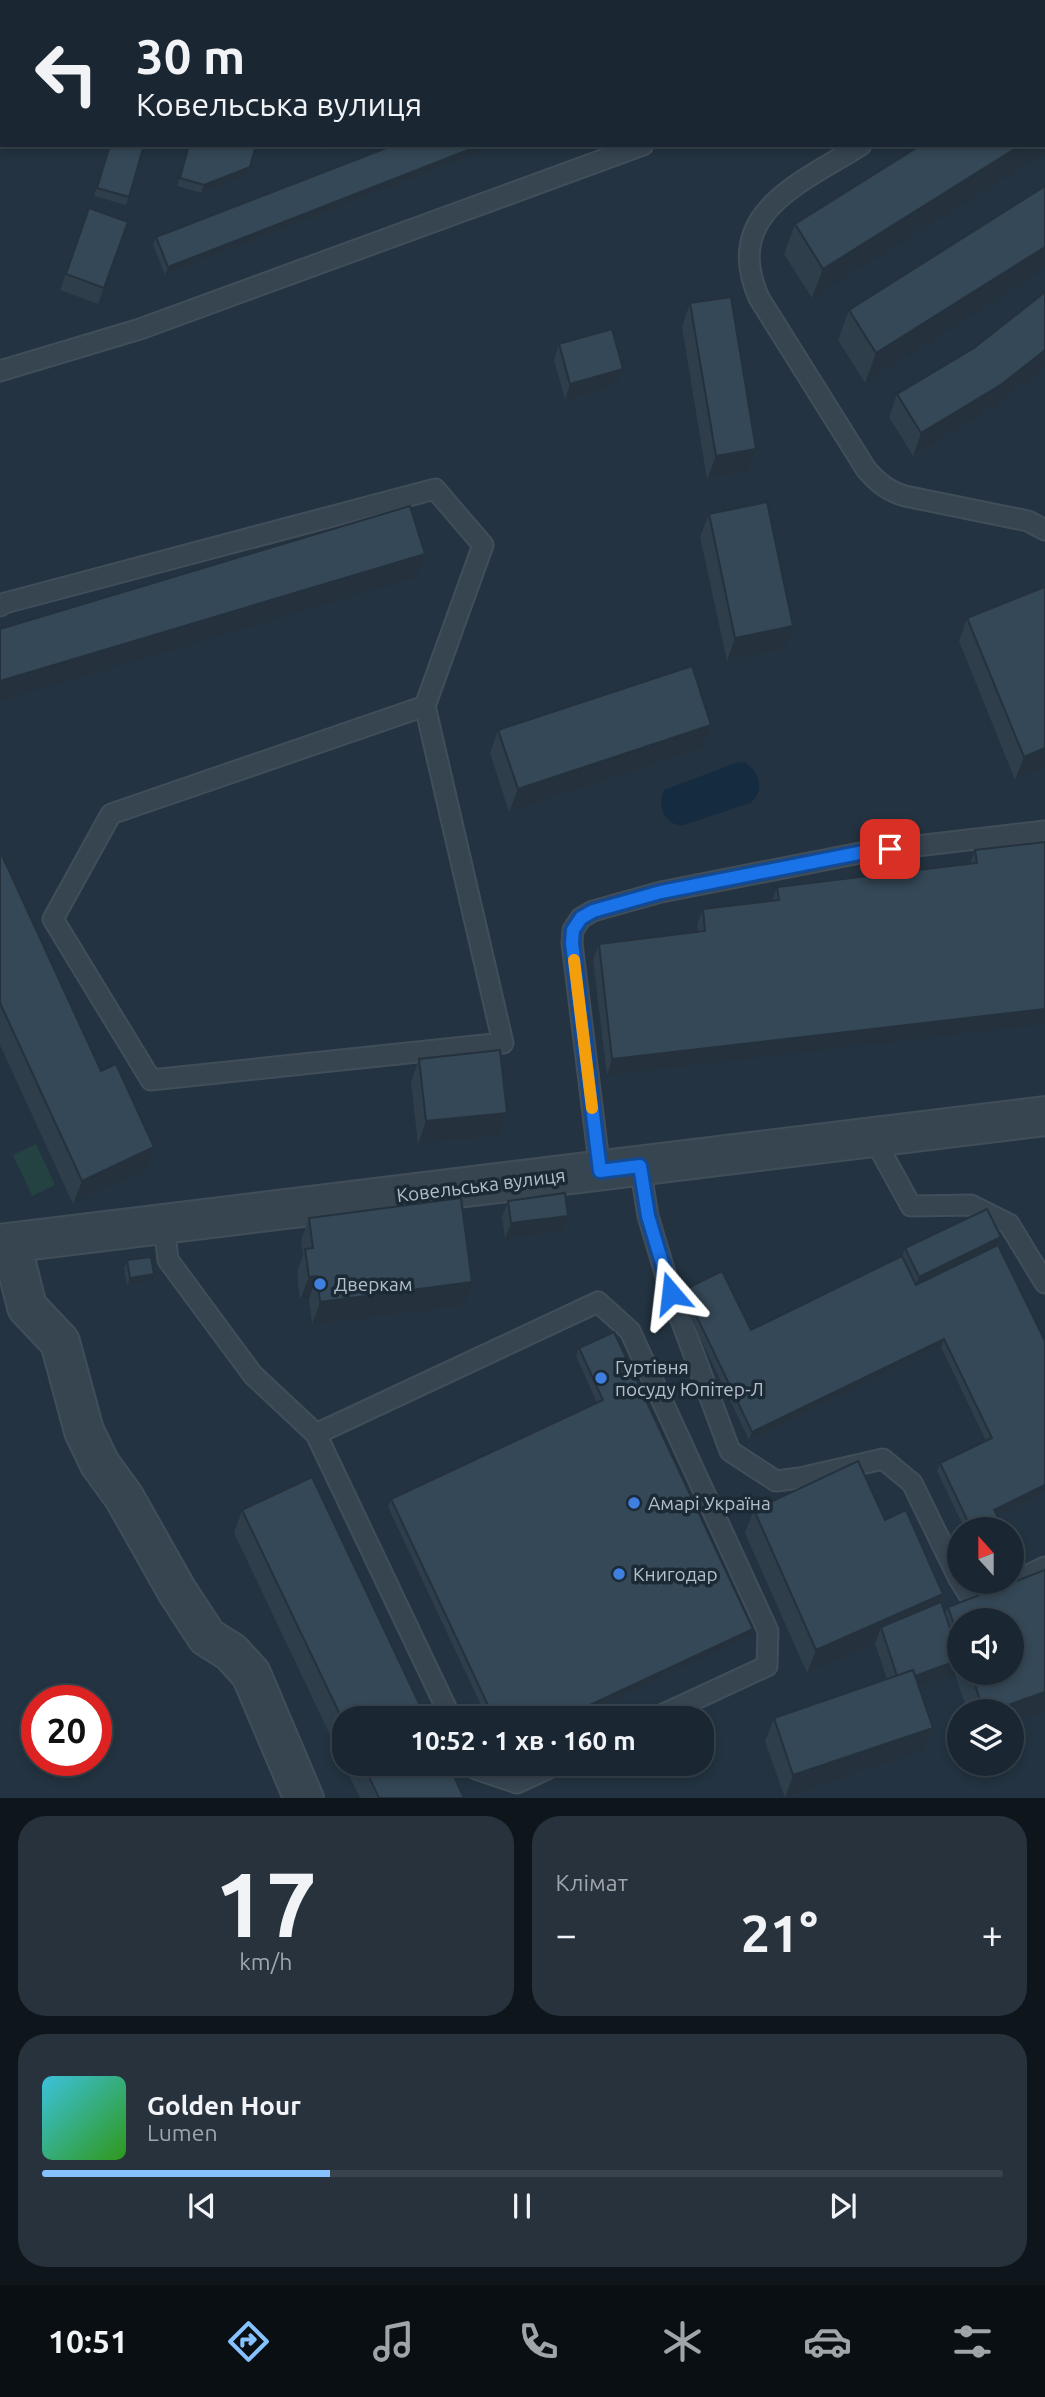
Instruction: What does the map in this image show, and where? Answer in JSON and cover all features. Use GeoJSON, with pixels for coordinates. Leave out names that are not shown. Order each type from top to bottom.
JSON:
{"type":"FeatureCollection","features":[{"type":"Feature","properties":{"kind":"street","name":"Ковельська вулиця"},"geometry":{"type":"LineString","coordinates":[[6,1244],[1045,1116]]}},
{"type":"Feature","properties":{"kind":"street"},"geometry":{"type":"LineString","coordinates":[[6,1244],[27,1307],[60,1342],[84,1431],[100,1464],[124,1497],[171,1581],[207,1637],[231,1652],[251,1674],[304,1798]]}},
{"type":"Feature","properties":{"kind":"lane"},"geometry":{"type":"LineString","coordinates":[[0,371],[140,328],[638,147]]}},
{"type":"Feature","properties":{"kind":"lane"},"geometry":{"type":"LineString","coordinates":[[858,147],[782,196],[767,208],[756,224],[748,261],[751,280],[759,298],[866,469],[877,482],[890,491],[905,496],[1028,522],[1045,530]]}},
{"type":"Feature","properties":{"kind":"lane"},"geometry":{"type":"LineString","coordinates":[[0,606],[435,489],[484,545],[425,706],[503,1043],[151,1080],[53,919],[111,814],[425,706]]}},
{"type":"Feature","properties":{"kind":"lane"},"geometry":{"type":"LineString","coordinates":[[600,1171],[572,943],[573,930],[581,918],[593,911],[661,892],[864,852],[1045,831]]}},
{"type":"Feature","properties":{"kind":"lane"},"geometry":{"type":"LineString","coordinates":[[873,1137],[911,1206],[971,1205],[1009,1224],[1045,1283]]}},
{"type":"Feature","properties":{"kind":"lane"},"geometry":{"type":"LineString","coordinates":[[640,1166],[648,1216],[671,1293],[730,1451],[776,1481],[883,1459],[912,1483],[947,1554]]}},
{"type":"Feature","properties":{"kind":"lane"},"geometry":{"type":"LineString","coordinates":[[164,1224],[168,1260],[253,1375],[316,1434],[445,1706]]}},
{"type":"Feature","properties":{"kind":"lane"},"geometry":{"type":"LineString","coordinates":[[316,1434],[598,1302],[630,1331],[768,1631],[767,1666],[681,1706]]}},
{"type":"Feature","properties":{"kind":"lane"},"geometry":{"type":"LineString","coordinates":[[1024,1577],[1045,1567]]}},
{"type":"Feature","properties":{"kind":"lane"},"geometry":{"type":"LineString","coordinates":[[969,1594],[974,1601],[989,1594]]}},
{"type":"Feature","properties":{"kind":"lane"},"geometry":{"type":"LineString","coordinates":[[496,1776],[517,1783],[532,1776]]}},
{"type":"Feature","properties":{"kind":"green space"},"geometry":{"type":"Polygon","coordinates":[[[36,1144],[55,1185],[32,1196],[13,1155],[36,1144]]]}},
{"type":"Feature","properties":{"kind":"water"},"geometry":{"type":"Polygon","coordinates":[[[744,762],[754,770],[759,781],[758,793],[750,803],[684,825],[672,822],[664,814],[661,802],[664,790],[744,762]]]}},
{"type":"Feature","properties":{"kind":"building"},"geometry":{"type":"Polygon","coordinates":[[[109,147],[143,147],[129,197],[97,188],[109,147]]]}},
{"type":"Feature","properties":{"kind":"building"},"geometry":{"type":"Polygon","coordinates":[[[188,147],[255,147],[250,167],[204,185],[180,178],[188,147]]]}},
{"type":"Feature","properties":{"kind":"building"},"geometry":{"type":"Polygon","coordinates":[[[389,147],[476,147],[168,267],[156,237],[389,147]]]}},
{"type":"Feature","properties":{"kind":"building"},"geometry":{"type":"Polygon","coordinates":[[[918,147],[1018,147],[823,269],[795,224],[918,147]]]}},
{"type":"Feature","properties":{"kind":"building"},"geometry":{"type":"Polygon","coordinates":[[[1045,186],[1045,247],[876,353],[849,310],[1045,186]]]}},
{"type":"Feature","properties":{"kind":"building"},"geometry":{"type":"Polygon","coordinates":[[[89,208],[128,222],[104,288],[66,274],[89,208]]]}},
{"type":"Feature","properties":{"kind":"building"},"geometry":{"type":"Polygon","coordinates":[[[1045,292],[1045,350],[1002,384],[921,433],[897,394],[974,348],[1045,292]]]}},
{"type":"Feature","properties":{"kind":"building"},"geometry":{"type":"Polygon","coordinates":[[[731,297],[756,449],[716,456],[690,303],[731,297]]]}},
{"type":"Feature","properties":{"kind":"building"},"geometry":{"type":"Polygon","coordinates":[[[612,329],[623,369],[570,384],[559,344],[612,329]]]}},
{"type":"Feature","properties":{"kind":"building"},"geometry":{"type":"Polygon","coordinates":[[[767,502],[793,626],[735,638],[709,514],[767,502]]]}},
{"type":"Feature","properties":{"kind":"building"},"geometry":{"type":"Polygon","coordinates":[[[410,506],[425,554],[0,681],[0,629],[410,506]]]}},
{"type":"Feature","properties":{"kind":"building"},"geometry":{"type":"Polygon","coordinates":[[[1045,587],[1045,748],[1024,757],[967,618],[1045,587]]]}},
{"type":"Feature","properties":{"kind":"building"},"geometry":{"type":"Polygon","coordinates":[[[692,666],[711,725],[518,789],[498,730],[692,666]]]}},
{"type":"Feature","properties":{"kind":"building"},"geometry":{"type":"Polygon","coordinates":[[[1045,842],[1045,1009],[612,1059],[599,944],[705,931],[703,909],[779,900],[777,887],[977,863],[975,850],[1045,842]]]}},
{"type":"Feature","properties":{"kind":"building"},"geometry":{"type":"Polygon","coordinates":[[[0,851],[101,1071],[116,1064],[154,1147],[82,1181],[0,1003],[0,851]]]}},
{"type":"Feature","properties":{"kind":"building"},"geometry":{"type":"Polygon","coordinates":[[[500,1050],[507,1113],[426,1121],[419,1059],[500,1050]]]}},
{"type":"Feature","properties":{"kind":"building"},"geometry":{"type":"Polygon","coordinates":[[[565,1193],[568,1216],[511,1223],[508,1201],[565,1193]]]}},
{"type":"Feature","properties":{"kind":"building"},"geometry":{"type":"Polygon","coordinates":[[[461,1198],[472,1282],[320,1302],[317,1276],[309,1277],[305,1249],[313,1248],[309,1218],[461,1198]]]}},
{"type":"Feature","properties":{"kind":"building"},"geometry":{"type":"Polygon","coordinates":[[[987,1209],[1001,1237],[919,1277],[905,1248],[987,1209]]]}},
{"type":"Feature","properties":{"kind":"building"},"geometry":{"type":"Polygon","coordinates":[[[998,1245],[1045,1341],[1045,1485],[994,1510],[998,1517],[966,1517],[940,1463],[992,1438],[944,1339],[752,1432],[684,1290],[722,1271],[751,1330],[902,1256],[916,1285],[998,1245]]]}},
{"type":"Feature","properties":{"kind":"building"},"geometry":{"type":"Polygon","coordinates":[[[151,1257],[154,1274],[130,1278],[127,1260],[151,1257]]]}},
{"type":"Feature","properties":{"kind":"building"},"geometry":{"type":"Polygon","coordinates":[[[614,1332],[753,1629],[588,1706],[488,1706],[391,1499],[603,1400],[579,1348],[614,1332]]]}},
{"type":"Feature","properties":{"kind":"building"},"geometry":{"type":"Polygon","coordinates":[[[858,1461],[885,1520],[906,1510],[943,1594],[816,1650],[754,1510],[858,1461]]]}},
{"type":"Feature","properties":{"kind":"building"},"geometry":{"type":"Polygon","coordinates":[[[312,1477],[420,1706],[336,1706],[242,1510],[312,1477]]]}},
{"type":"Feature","properties":{"kind":"building"},"geometry":{"type":"Polygon","coordinates":[[[1045,1570],[1045,1692],[1024,1699],[980,1699],[975,1685],[1024,1685],[1024,1608],[948,1607],[982,1594],[1024,1594],[1024,1578],[1045,1570]]]}},
{"type":"Feature","properties":{"kind":"building"},"geometry":{"type":"Polygon","coordinates":[[[941,1602],[947,1619],[947,1664],[915,1676],[913,1670],[897,1676],[881,1627],[941,1602]]]}},
{"type":"Feature","properties":{"kind":"building"},"geometry":{"type":"Polygon","coordinates":[[[913,1670],[933,1728],[793,1775],[774,1718],[913,1670]]]}},
{"type":"Feature","properties":{"kind":"building"},"geometry":{"type":"Polygon","coordinates":[[[369,1776],[454,1776],[464,1798],[379,1798],[369,1776]]]}},
{"type":"Feature","properties":{"kind":"slow traffic"},"geometry":{"type":"LineString","coordinates":[[574,960],[592,1108]]}},
{"type":"Feature","properties":{"kind":"place","name":"Дверкам"},"geometry":{"type":"Point","coordinates":[320,1284]}},
{"type":"Feature","properties":{"kind":"place","name":"Гуртівня посуду Юпітер-Л"},"geometry":{"type":"Point","coordinates":[601,1378]}},
{"type":"Feature","properties":{"kind":"place","name":"Амарі Україна"},"geometry":{"type":"Point","coordinates":[634,1503]}},
{"type":"Feature","properties":{"kind":"place","name":"Книгодар"},"geometry":{"type":"Point","coordinates":[619,1574]}},
{"type":"Feature","properties":{"kind":"route"},"geometry":{"type":"LineString","coordinates":[[671,1293],[648,1216],[640,1166],[600,1171],[572,943],[573,930],[581,918],[593,911],[661,892],[890,849]]}}]}
